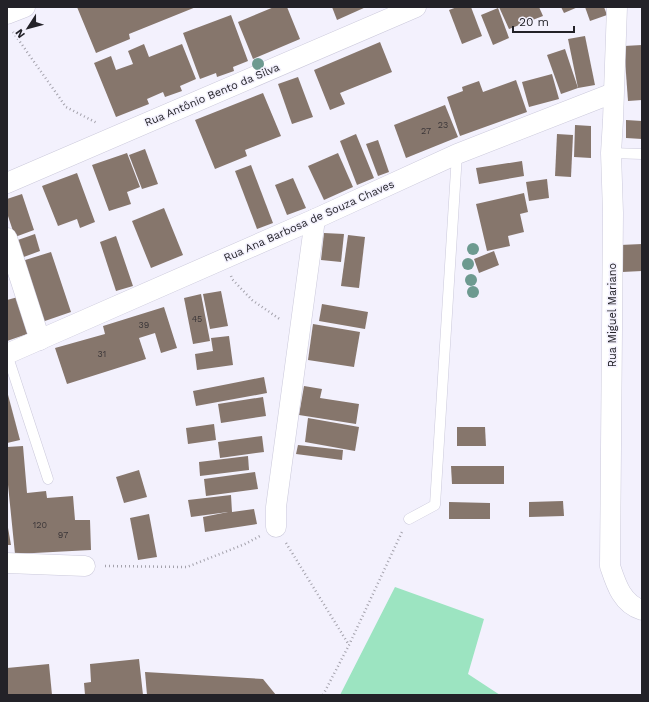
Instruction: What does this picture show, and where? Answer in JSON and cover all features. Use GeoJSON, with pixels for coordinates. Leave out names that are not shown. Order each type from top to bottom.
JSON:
{"type":"FeatureCollection","features":[{"type":"Feature","properties":{"kind":"street"},"geometry":{"type":"LineString","coordinates":[[9,22],[25,7]]}},
{"type":"Feature","properties":{"kind":"street","name":"Rua Antônio Bento da Silva"},"geometry":{"type":"LineString","coordinates":[[7,183],[416,7]]}},
{"type":"Feature","properties":{"kind":"street","name":"Rua Miguel Mariano"},"geometry":{"type":"LineString","coordinates":[[617,7],[611,153],[610,566],[616,586],[623,596],[626,600],[642,610]]}},
{"type":"Feature","properties":{"kind":"street","name":"Rua Ana Barbosa de Souza Chaves"},"geometry":{"type":"LineString","coordinates":[[7,354],[315,219],[456,154],[613,93]]}},
{"type":"Feature","properties":{"kind":"street"},"geometry":{"type":"LineString","coordinates":[[276,527],[276,507],[299,328],[315,219]]}},
{"type":"Feature","properties":{"kind":"street"},"geometry":{"type":"LineString","coordinates":[[7,238],[40,340]]}},
{"type":"Feature","properties":{"kind":"street"},"geometry":{"type":"LineString","coordinates":[[7,563],[86,566]]}},
{"type":"Feature","properties":{"kind":"lane"},"geometry":{"type":"LineString","coordinates":[[611,153],[642,154]]}},
{"type":"Feature","properties":{"kind":"lane"},"geometry":{"type":"LineString","coordinates":[[408,519],[435,505],[456,154]]}},
{"type":"Feature","properties":{"kind":"lane"},"geometry":{"type":"LineString","coordinates":[[7,354],[48,479]]}},
{"type":"Feature","properties":{"kind":"path"},"geometry":{"type":"LineString","coordinates":[[9,22],[66,107],[121,134]]}},
{"type":"Feature","properties":{"kind":"path"},"geometry":{"type":"LineString","coordinates":[[227,258],[232,279],[252,300],[277,318],[299,328]]}},
{"type":"Feature","properties":{"kind":"path"},"geometry":{"type":"LineString","coordinates":[[323,695],[349,645],[408,519]]}},
{"type":"Feature","properties":{"kind":"path"},"geometry":{"type":"LineString","coordinates":[[86,566],[187,566],[245,544],[276,527],[349,645]]}},
{"type":"Feature","properties":{"kind":"green space"},"geometry":{"type":"Polygon","coordinates":[[[395,587],[484,619],[468,674],[500,695],[340,695],[395,587]]]}},
{"type":"Feature","properties":{"kind":"building"},"geometry":{"type":"Polygon","coordinates":[[[77,7],[196,7],[129,34],[130,39],[96,53],[77,7]]]}},
{"type":"Feature","properties":{"kind":"building"},"geometry":{"type":"Polygon","coordinates":[[[274,7],[287,7],[300,39],[253,59],[238,22],[274,7]]]}},
{"type":"Feature","properties":{"kind":"building"},"geometry":{"type":"Polygon","coordinates":[[[332,7],[366,7],[337,20],[332,7]]]}},
{"type":"Feature","properties":{"kind":"building"},"geometry":{"type":"Polygon","coordinates":[[[457,7],[471,7],[482,36],[462,44],[449,10],[457,7]]]}},
{"type":"Feature","properties":{"kind":"building"},"geometry":{"type":"Polygon","coordinates":[[[499,7],[539,7],[543,16],[509,29],[499,7]]]}},
{"type":"Feature","properties":{"kind":"building"},"geometry":{"type":"Polygon","coordinates":[[[561,7],[578,7],[564,13],[561,7]]]}},
{"type":"Feature","properties":{"kind":"building"},"geometry":{"type":"Polygon","coordinates":[[[585,7],[604,7],[607,15],[590,21],[585,7]]]}},
{"type":"Feature","properties":{"kind":"building"},"geometry":{"type":"Polygon","coordinates":[[[498,8],[509,38],[493,45],[481,15],[498,8]]]}},
{"type":"Feature","properties":{"kind":"building"},"geometry":{"type":"Polygon","coordinates":[[[231,15],[248,61],[233,67],[234,71],[217,77],[216,73],[200,79],[183,33],[231,15]]]}},
{"type":"Feature","properties":{"kind":"building"},"geometry":{"type":"Polygon","coordinates":[[[585,36],[595,85],[578,88],[568,39],[585,36]]]}},
{"type":"Feature","properties":{"kind":"building"},"geometry":{"type":"Polygon","coordinates":[[[380,42],[392,72],[340,93],[345,104],[330,110],[314,70],[380,42]]]}},
{"type":"Feature","properties":{"kind":"building"},"geometry":{"type":"Polygon","coordinates":[[[144,44],[149,57],[182,44],[196,79],[180,86],[182,91],[165,97],[163,92],[147,99],[149,104],[116,117],[94,63],[111,56],[116,70],[133,64],[128,51],[144,44]]]}},
{"type":"Feature","properties":{"kind":"building"},"geometry":{"type":"Polygon","coordinates":[[[642,45],[642,100],[628,101],[624,46],[642,45]]]}},
{"type":"Feature","properties":{"kind":"building"},"geometry":{"type":"Polygon","coordinates":[[[565,49],[578,88],[561,94],[547,55],[565,49]]]}},
{"type":"Feature","properties":{"kind":"building"},"geometry":{"type":"Polygon","coordinates":[[[552,74],[559,99],[529,107],[522,82],[552,74]]]}},
{"type":"Feature","properties":{"kind":"building"},"geometry":{"type":"Polygon","coordinates":[[[298,77],[313,117],[292,124],[278,84],[298,77]]]}},
{"type":"Feature","properties":{"kind":"building"},"geometry":{"type":"Polygon","coordinates":[[[516,80],[527,112],[460,136],[447,97],[463,91],[462,87],[479,81],[483,92],[516,80]]]}},
{"type":"Feature","properties":{"kind":"building"},"geometry":{"type":"Polygon","coordinates":[[[263,93],[281,136],[245,150],[247,156],[215,169],[195,120],[263,93]]]}},
{"type":"Feature","properties":{"kind":"building"},"geometry":{"type":"Polygon","coordinates":[[[445,105],[458,137],[406,158],[394,125],[445,105]]]}},
{"type":"Feature","properties":{"kind":"building"},"geometry":{"type":"Polygon","coordinates":[[[626,120],[642,121],[642,139],[626,138],[626,120]]]}},
{"type":"Feature","properties":{"kind":"building"},"geometry":{"type":"Polygon","coordinates":[[[575,125],[591,126],[591,158],[574,157],[575,125]]]}},
{"type":"Feature","properties":{"kind":"building"},"geometry":{"type":"Polygon","coordinates":[[[356,134],[374,178],[357,185],[340,141],[356,134]]]}},
{"type":"Feature","properties":{"kind":"building"},"geometry":{"type":"Polygon","coordinates":[[[557,134],[573,135],[571,177],[555,176],[557,134]]]}},
{"type":"Feature","properties":{"kind":"building"},"geometry":{"type":"Polygon","coordinates":[[[378,140],[389,172],[378,176],[366,144],[378,140]]]}},
{"type":"Feature","properties":{"kind":"building"},"geometry":{"type":"Polygon","coordinates":[[[145,149],[158,184],[142,189],[129,155],[145,149]]]}},
{"type":"Feature","properties":{"kind":"building"},"geometry":{"type":"Polygon","coordinates":[[[127,153],[140,187],[127,192],[131,204],[109,211],[92,165],[127,153]]]}},
{"type":"Feature","properties":{"kind":"building"},"geometry":{"type":"Polygon","coordinates":[[[338,153],[353,187],[324,200],[308,166],[338,153]]]}},
{"type":"Feature","properties":{"kind":"building"},"geometry":{"type":"Polygon","coordinates":[[[522,161],[524,176],[479,184],[476,168],[522,161]]]}},
{"type":"Feature","properties":{"kind":"building"},"geometry":{"type":"Polygon","coordinates":[[[251,165],[273,223],[257,229],[235,171],[251,165]]]}},
{"type":"Feature","properties":{"kind":"building"},"geometry":{"type":"Polygon","coordinates":[[[77,173],[95,222],[80,228],[77,219],[58,226],[42,186],[77,173]]]}},
{"type":"Feature","properties":{"kind":"building"},"geometry":{"type":"Polygon","coordinates":[[[293,178],[306,208],[287,215],[275,185],[293,178]]]}},
{"type":"Feature","properties":{"kind":"building"},"geometry":{"type":"Polygon","coordinates":[[[547,179],[549,198],[529,201],[526,182],[547,179]]]}},
{"type":"Feature","properties":{"kind":"building"},"geometry":{"type":"Polygon","coordinates":[[[524,193],[528,212],[520,214],[524,232],[508,236],[510,246],[487,251],[476,204],[524,193]]]}},
{"type":"Feature","properties":{"kind":"building"},"geometry":{"type":"Polygon","coordinates":[[[22,194],[34,230],[15,237],[7,213],[7,199],[22,194]]]}},
{"type":"Feature","properties":{"kind":"building"},"geometry":{"type":"Polygon","coordinates":[[[164,208],[183,255],[151,268],[132,221],[164,208]]]}},
{"type":"Feature","properties":{"kind":"building"},"geometry":{"type":"Polygon","coordinates":[[[324,233],[344,234],[341,262],[321,260],[324,233]]]}},
{"type":"Feature","properties":{"kind":"building"},"geometry":{"type":"Polygon","coordinates":[[[35,234],[40,251],[21,258],[15,241],[35,234]]]}},
{"type":"Feature","properties":{"kind":"building"},"geometry":{"type":"Polygon","coordinates":[[[348,235],[365,237],[359,288],[341,286],[348,235]]]}},
{"type":"Feature","properties":{"kind":"building"},"geometry":{"type":"Polygon","coordinates":[[[116,236],[133,286],[116,291],[100,242],[116,236]]]}},
{"type":"Feature","properties":{"kind":"building"},"geometry":{"type":"Polygon","coordinates":[[[642,244],[642,271],[622,272],[620,245],[642,244]]]}},
{"type":"Feature","properties":{"kind":"building"},"geometry":{"type":"Polygon","coordinates":[[[494,251],[499,265],[479,273],[474,259],[494,251]]]}},
{"type":"Feature","properties":{"kind":"building"},"geometry":{"type":"Polygon","coordinates":[[[51,252],[71,312],[42,322],[22,261],[51,252]]]}},
{"type":"Feature","properties":{"kind":"building"},"geometry":{"type":"Polygon","coordinates":[[[221,291],[228,326],[210,329],[203,294],[221,291]]]}},
{"type":"Feature","properties":{"kind":"building"},"geometry":{"type":"Polygon","coordinates":[[[201,294],[210,341],[193,344],[184,298],[201,294]]]}},
{"type":"Feature","properties":{"kind":"building"},"geometry":{"type":"Polygon","coordinates":[[[18,297],[30,333],[7,341],[7,300],[18,297]]]}},
{"type":"Feature","properties":{"kind":"building"},"geometry":{"type":"Polygon","coordinates":[[[322,304],[368,312],[365,329],[319,321],[322,304]]]}},
{"type":"Feature","properties":{"kind":"building"},"geometry":{"type":"Polygon","coordinates":[[[164,307],[177,348],[161,353],[155,333],[139,338],[146,359],[67,384],[55,348],[105,334],[103,326],[164,307]]]}},
{"type":"Feature","properties":{"kind":"building"},"geometry":{"type":"Polygon","coordinates":[[[313,324],[360,332],[354,367],[308,360],[313,324]]]}},
{"type":"Feature","properties":{"kind":"building"},"geometry":{"type":"Polygon","coordinates":[[[229,336],[233,365],[197,370],[195,354],[213,351],[211,338],[229,336]]]}},
{"type":"Feature","properties":{"kind":"building"},"geometry":{"type":"Polygon","coordinates":[[[264,377],[267,393],[196,406],[193,391],[264,377]]]}},
{"type":"Feature","properties":{"kind":"building"},"geometry":{"type":"Polygon","coordinates":[[[304,386],[322,389],[320,398],[359,404],[356,424],[299,415],[304,386]]]}},
{"type":"Feature","properties":{"kind":"building"},"geometry":{"type":"Polygon","coordinates":[[[7,391],[20,440],[7,443],[7,391]]]}},
{"type":"Feature","properties":{"kind":"building"},"geometry":{"type":"Polygon","coordinates":[[[263,397],[266,416],[221,423],[218,404],[263,397]]]}},
{"type":"Feature","properties":{"kind":"building"},"geometry":{"type":"Polygon","coordinates":[[[308,418],[359,427],[355,451],[305,442],[308,418]]]}},
{"type":"Feature","properties":{"kind":"building"},"geometry":{"type":"Polygon","coordinates":[[[214,424],[216,440],[188,444],[186,428],[214,424]]]}},
{"type":"Feature","properties":{"kind":"building"},"geometry":{"type":"Polygon","coordinates":[[[457,427],[485,427],[486,446],[457,446],[457,427]]]}},
{"type":"Feature","properties":{"kind":"building"},"geometry":{"type":"Polygon","coordinates":[[[262,436],[264,452],[220,458],[218,442],[262,436]]]}},
{"type":"Feature","properties":{"kind":"building"},"geometry":{"type":"Polygon","coordinates":[[[298,445],[343,450],[342,460],[296,454],[298,445]]]}},
{"type":"Feature","properties":{"kind":"building"},"geometry":{"type":"Polygon","coordinates":[[[23,446],[27,493],[46,491],[47,498],[73,496],[75,520],[90,520],[91,550],[15,554],[7,475],[7,447],[23,446]]]}},
{"type":"Feature","properties":{"kind":"building"},"geometry":{"type":"Polygon","coordinates":[[[248,456],[249,470],[200,476],[199,462],[248,456]]]}},
{"type":"Feature","properties":{"kind":"building"},"geometry":{"type":"Polygon","coordinates":[[[451,466],[504,466],[504,484],[452,484],[451,466]]]}},
{"type":"Feature","properties":{"kind":"building"},"geometry":{"type":"Polygon","coordinates":[[[139,470],[147,497],[124,503],[116,477],[139,470]]]}},
{"type":"Feature","properties":{"kind":"building"},"geometry":{"type":"Polygon","coordinates":[[[255,472],[258,489],[206,496],[204,479],[255,472]]]}},
{"type":"Feature","properties":{"kind":"building"},"geometry":{"type":"Polygon","coordinates":[[[231,495],[232,512],[254,509],[257,524],[205,532],[203,517],[228,512],[191,517],[188,500],[231,495]]]}},
{"type":"Feature","properties":{"kind":"building"},"geometry":{"type":"Polygon","coordinates":[[[563,501],[564,516],[529,517],[529,502],[563,501]]]}},
{"type":"Feature","properties":{"kind":"building"},"geometry":{"type":"Polygon","coordinates":[[[449,502],[490,503],[490,519],[449,519],[449,502]]]}},
{"type":"Feature","properties":{"kind":"building"},"geometry":{"type":"Polygon","coordinates":[[[149,514],[157,557],[138,560],[130,518],[149,514]]]}},
{"type":"Feature","properties":{"kind":"building"},"geometry":{"type":"Polygon","coordinates":[[[7,522],[11,545],[7,545],[7,522]]]}},
{"type":"Feature","properties":{"kind":"building"},"geometry":{"type":"Polygon","coordinates":[[[139,659],[143,695],[85,695],[84,683],[91,682],[90,664],[139,659]]]}},
{"type":"Feature","properties":{"kind":"building"},"geometry":{"type":"Polygon","coordinates":[[[49,664],[52,695],[7,695],[7,668],[49,664]]]}},
{"type":"Feature","properties":{"kind":"building"},"geometry":{"type":"Polygon","coordinates":[[[145,672],[263,679],[276,695],[147,695],[145,672]]]}}]}
